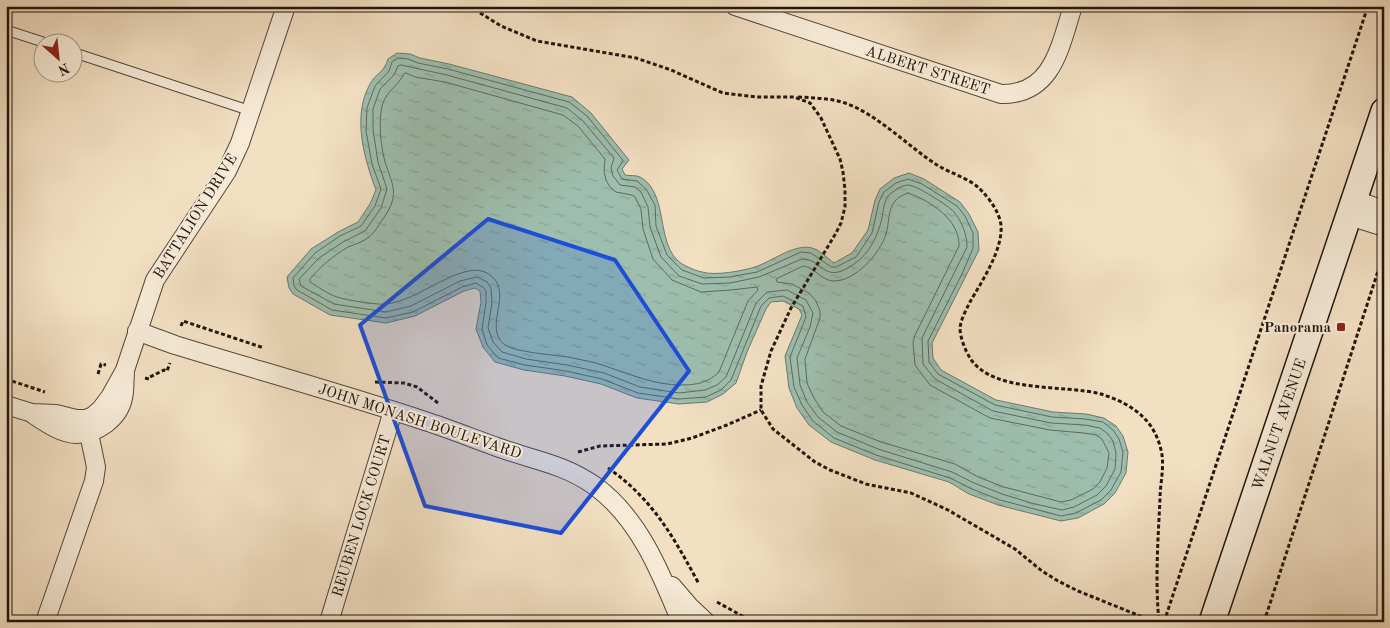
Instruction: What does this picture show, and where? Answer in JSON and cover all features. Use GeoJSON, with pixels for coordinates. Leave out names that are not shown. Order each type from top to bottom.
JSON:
{"type":"FeatureCollection","features":[{"type":"Feature","properties":{"kind":"street","name":"BATTALION DRIVE"},"geometry":{"type":"LineString","coordinates":[[88,425],[93,416],[102,408],[125,370],[155,280],[227,171],[240,143],[286,6]]}},
{"type":"Feature","properties":{"kind":"street","name":"ALBERT STREET"},"geometry":{"type":"LineString","coordinates":[[735,6],[1001,94],[1011,95],[1036,85],[1046,75],[1055,62],[1073,6]]}},
{"type":"Feature","properties":{"kind":"street","name":"WALNUT AVENUE"},"geometry":{"type":"LineString","coordinates":[[1212,622],[1384,111]]}},
{"type":"Feature","properties":{"kind":"street"},"geometry":{"type":"LineString","coordinates":[[1352,208],[1384,210]]}},
{"type":"Feature","properties":{"kind":"street"},"geometry":{"type":"LineString","coordinates":[[1352,208],[1384,227]]}},
{"type":"Feature","properties":{"kind":"street","name":"JOHN MONASH BOULEVARD"},"geometry":{"type":"LineString","coordinates":[[137,331],[393,411],[500,448],[553,463],[576,474],[595,486],[634,527],[660,572],[681,622]]}},
{"type":"Feature","properties":{"kind":"street"},"geometry":{"type":"LineString","coordinates":[[6,405],[32,413],[56,414],[76,419],[88,425],[96,467],[94,481],[45,622]]}},
{"type":"Feature","properties":{"kind":"street","name":"REUBEN LOCK COURT"},"geometry":{"type":"LineString","coordinates":[[329,622],[393,411]]}},
{"type":"Feature","properties":{"kind":"street","name":"JOHN MONASH BOULEVARD"},"geometry":{"type":"LineString","coordinates":[[660,572],[690,607],[706,622]]}},
{"type":"Feature","properties":{"kind":"lane"},"geometry":{"type":"LineString","coordinates":[[6,30],[32,38]]}},
{"type":"Feature","properties":{"kind":"lane"},"geometry":{"type":"LineString","coordinates":[[82,55],[251,111]]}},
{"type":"Feature","properties":{"kind":"path"},"geometry":{"type":"LineString","coordinates":[[469,6],[518,35],[537,41],[641,59],[723,93],[756,97],[794,97],[831,100],[847,104],[874,118],[938,165],[977,186],[991,202],[1001,225],[1000,238],[986,274],[963,316],[960,328],[965,349],[971,360],[985,372],[1013,383],[1101,394],[1121,402],[1136,411],[1152,428],[1162,456],[1156,564],[1159,622]]}},
{"type":"Feature","properties":{"kind":"path"},"geometry":{"type":"LineString","coordinates":[[1164,622],[1368,6]]}},
{"type":"Feature","properties":{"kind":"path"},"geometry":{"type":"LineString","coordinates":[[794,97],[810,103],[815,108],[840,159],[845,190],[845,207],[841,223],[791,308],[771,351],[761,386],[761,410],[773,429],[815,462],[866,484],[912,493],[948,510],[1014,549],[1042,572],[1058,581],[1155,622]]}},
{"type":"Feature","properties":{"kind":"path"},"geometry":{"type":"LineString","coordinates":[[1264,622],[1378,270],[1384,267]]}},
{"type":"Feature","properties":{"kind":"path"},"geometry":{"type":"LineString","coordinates":[[6,379],[51,394]]}},
{"type":"Feature","properties":{"kind":"path"},"geometry":{"type":"LineString","coordinates":[[578,452],[600,446],[667,444],[701,435],[761,410]]}},
{"type":"Feature","properties":{"kind":"highlighted area"},"geometry":{"type":"Polygon","coordinates":[[[488,219],[615,260],[689,371],[561,533],[425,506],[360,325],[488,219]]]}},
{"type":"Feature","properties":{"kind":"water"},"geometry":{"type":"Polygon","coordinates":[[[397,53],[410,54],[572,97],[591,113],[629,160],[622,169],[625,175],[640,177],[650,185],[660,209],[665,237],[677,260],[700,272],[721,273],[743,270],[761,265],[791,250],[805,247],[818,250],[834,263],[852,253],[868,230],[875,200],[880,189],[894,178],[909,173],[924,179],[960,202],[969,214],[978,232],[979,250],[932,343],[933,358],[941,370],[996,400],[1053,412],[1086,414],[1104,418],[1116,426],[1123,436],[1128,452],[1126,473],[1115,493],[1104,504],[1078,518],[1061,521],[998,505],[969,494],[949,482],[875,460],[831,442],[809,425],[797,408],[789,388],[785,356],[802,315],[799,309],[783,301],[771,302],[766,309],[736,383],[723,394],[707,402],[679,404],[637,398],[601,384],[524,370],[495,362],[483,347],[476,329],[481,302],[480,291],[475,288],[464,291],[415,316],[386,323],[330,315],[293,294],[289,288],[287,277],[311,249],[358,222],[370,204],[376,190],[364,151],[361,123],[362,110],[370,84],[388,59],[397,53]]]}},
{"type":"Feature","properties":{"kind":"place","name":"Panorama"},"geometry":{"type":"Point","coordinates":[1341,327]}}]}
